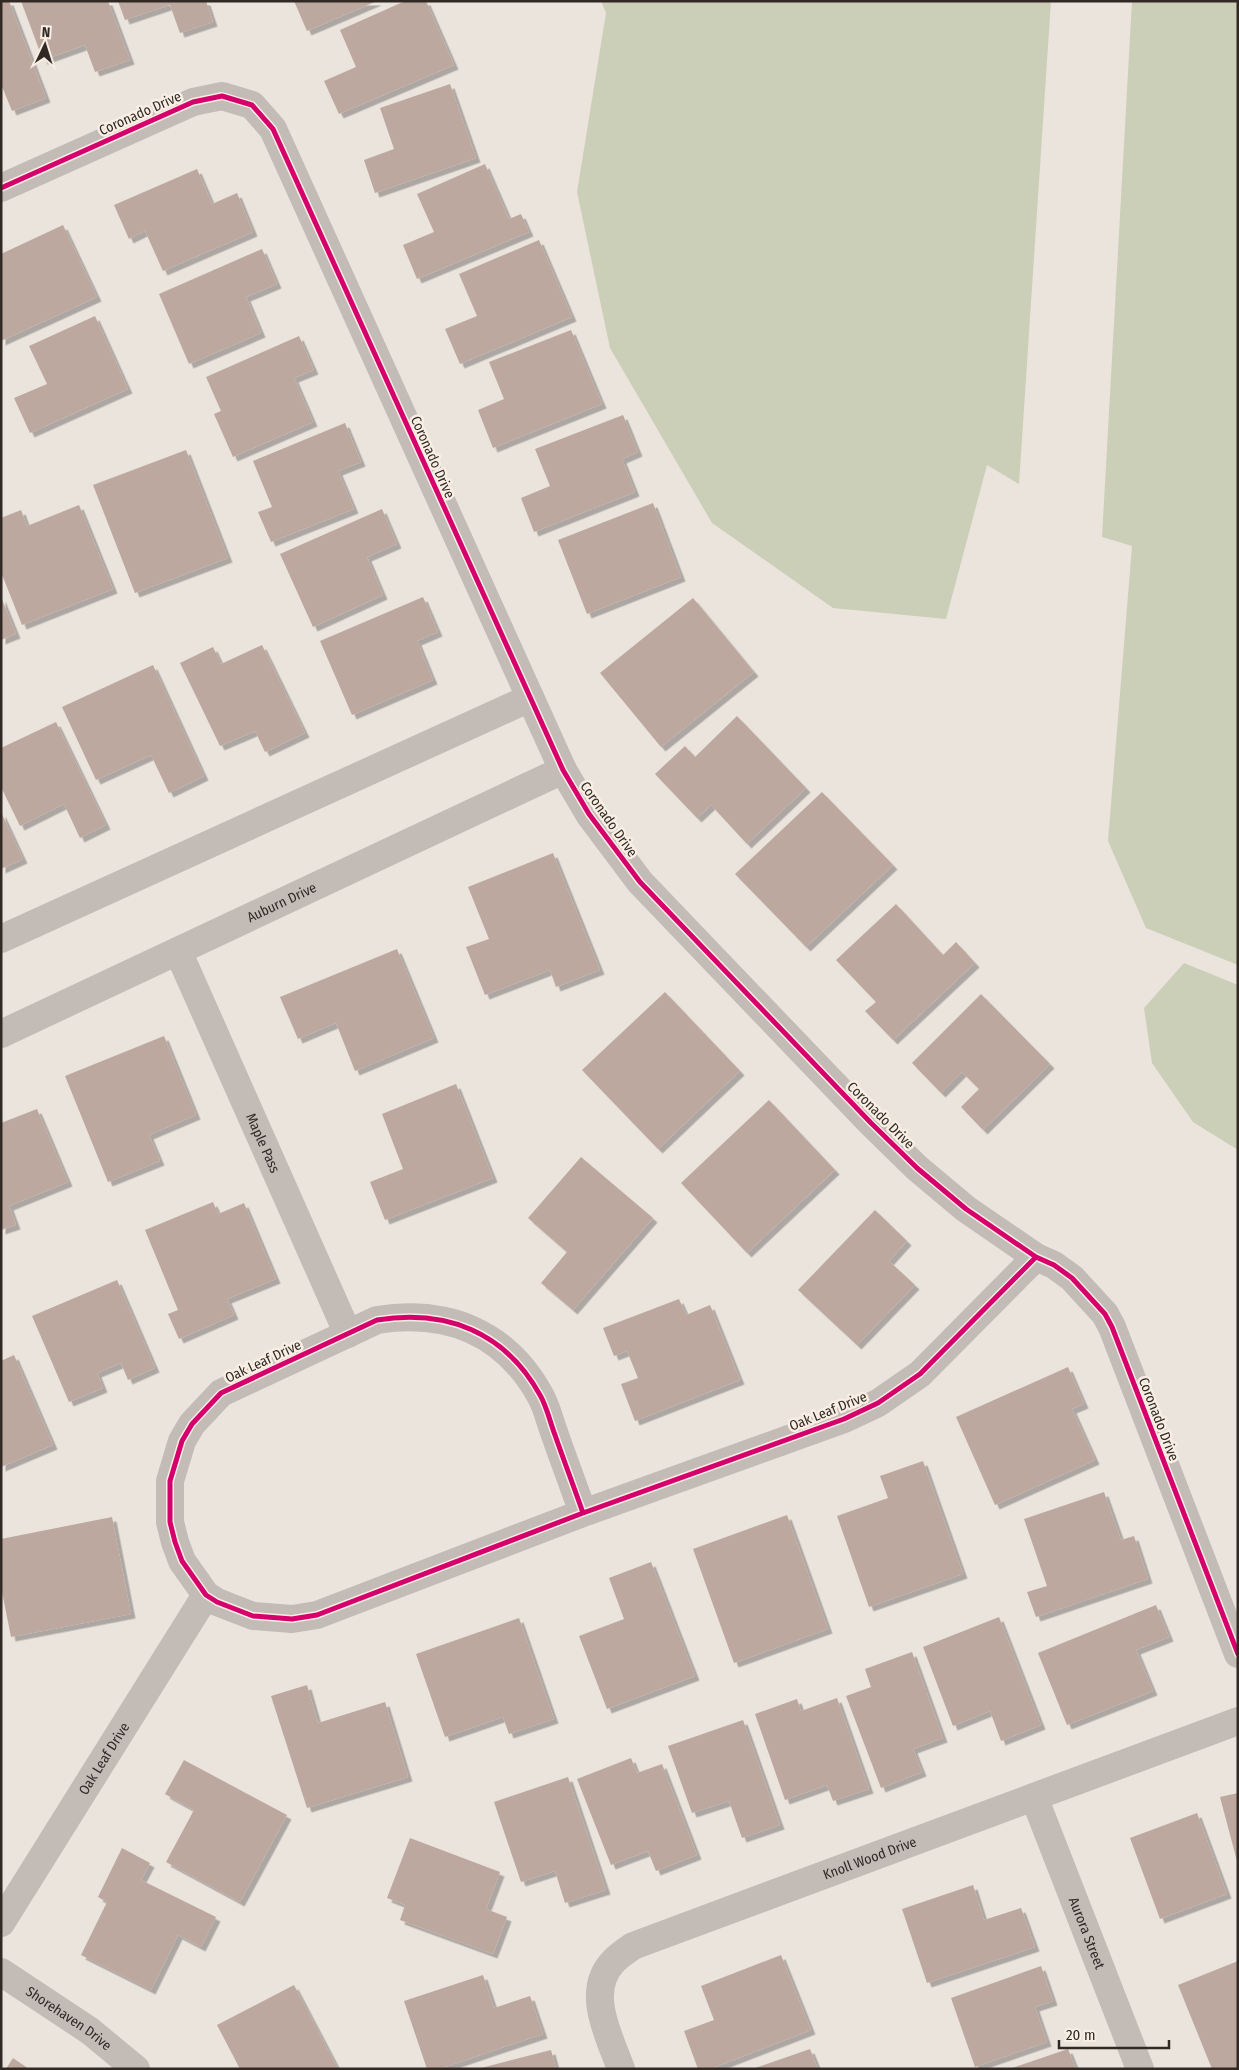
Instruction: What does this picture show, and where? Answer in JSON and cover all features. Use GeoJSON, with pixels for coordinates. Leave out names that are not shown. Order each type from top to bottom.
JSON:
{"type":"FeatureCollection","features":[{"type":"Feature","properties":{"kind":"street","name":"Coronado Drive"},"geometry":{"type":"LineString","coordinates":[[1,188],[193,102],[222,96],[252,105],[273,129],[563,770],[589,814],[640,882],[917,1168],[966,1209],[1036,1257],[1072,1278],[1105,1314],[1112,1327],[1238,1654]]}},
{"type":"Feature","properties":{"kind":"street"},"geometry":{"type":"LineString","coordinates":[[1,938],[530,698]]}},
{"type":"Feature","properties":{"kind":"street","name":"Auburn Drive"},"geometry":{"type":"LineString","coordinates":[[1,1034],[563,770]]}},
{"type":"Feature","properties":{"kind":"street","name":"Maple Pass"},"geometry":{"type":"LineString","coordinates":[[178,951],[348,1334]]}},
{"type":"Feature","properties":{"kind":"street","name":"Oak Leaf Drive"},"geometry":{"type":"LineString","coordinates":[[583,1513],[541,1398],[517,1361],[483,1334],[463,1325],[421,1316],[399,1316],[377,1320],[221,1394],[192,1424],[182,1441],[170,1481],[170,1522],[175,1542],[182,1561],[206,1595],[217,1602],[253,1616],[292,1619],[317,1615],[583,1513],[844,1419],[878,1403],[920,1374],[1036,1257]]}},
{"type":"Feature","properties":{"kind":"street","name":"Oak Leaf Drive"},"geometry":{"type":"LineString","coordinates":[[1,1923],[206,1595]]}},
{"type":"Feature","properties":{"kind":"street","name":"Knoll Wood Drive"},"geometry":{"type":"LineString","coordinates":[[621,2069],[602,2018],[599,1999],[602,1981],[611,1964],[633,1946],[1238,1721]]}},
{"type":"Feature","properties":{"kind":"street","name":"Aurora Street"},"geometry":{"type":"LineString","coordinates":[[1034,1797],[1140,2069]]}},
{"type":"Feature","properties":{"kind":"street","name":"Shorehaven Drive"},"geometry":{"type":"LineString","coordinates":[[1,1972],[90,2031],[136,2069]]}},
{"type":"Feature","properties":{"kind":"green space"},"geometry":{"type":"Polygon","coordinates":[[[601,1],[1051,1],[1019,484],[987,465],[946,619],[833,608],[712,523],[610,348],[577,192],[606,13],[601,1]]]}},
{"type":"Feature","properties":{"kind":"green space"},"geometry":{"type":"Polygon","coordinates":[[[1132,1],[1238,1],[1238,965],[1146,928],[1108,841],[1132,546],[1102,537],[1132,1]]]}},
{"type":"Feature","properties":{"kind":"green space"},"geometry":{"type":"Polygon","coordinates":[[[1184,963],[1238,985],[1238,1150],[1193,1122],[1152,1063],[1144,1008],[1184,963]]]}},
{"type":"Feature","properties":{"kind":"building"},"geometry":{"type":"Polygon","coordinates":[[[1,1],[9,1],[46,98],[12,111],[1,84],[1,1]]]}},
{"type":"Feature","properties":{"kind":"building"},"geometry":{"type":"Polygon","coordinates":[[[21,1],[108,1],[130,60],[95,72],[85,45],[43,60],[21,1]]]}},
{"type":"Feature","properties":{"kind":"building"},"geometry":{"type":"Polygon","coordinates":[[[118,1],[206,1],[213,22],[180,33],[170,5],[125,20],[118,1]]]}},
{"type":"Feature","properties":{"kind":"building"},"geometry":{"type":"Polygon","coordinates":[[[294,1],[377,1],[307,31],[294,1]]]}},
{"type":"Feature","properties":{"kind":"building"},"geometry":{"type":"Polygon","coordinates":[[[405,1],[426,1],[454,65],[339,114],[324,81],[356,67],[340,30],[405,1]]]}},
{"type":"Feature","properties":{"kind":"building"},"geometry":{"type":"Polygon","coordinates":[[[450,84],[476,158],[375,193],[364,160],[394,149],[380,108],[450,84]]]}},
{"type":"Feature","properties":{"kind":"building"},"geometry":{"type":"Polygon","coordinates":[[[485,164],[509,219],[521,214],[529,232],[417,279],[403,245],[434,232],[417,194],[485,164]]]}},
{"type":"Feature","properties":{"kind":"building"},"geometry":{"type":"Polygon","coordinates":[[[197,169],[212,204],[237,193],[253,232],[163,271],[145,231],[129,239],[114,205],[197,169]]]}},
{"type":"Feature","properties":{"kind":"building"},"geometry":{"type":"Polygon","coordinates":[[[63,225],[97,297],[1,341],[1,254],[63,225]]]}},
{"type":"Feature","properties":{"kind":"building"},"geometry":{"type":"Polygon","coordinates":[[[539,240],[572,317],[460,364],[445,329],[477,316],[459,274],[539,240]]]}},
{"type":"Feature","properties":{"kind":"building"},"geometry":{"type":"Polygon","coordinates":[[[262,249],[277,284],[246,297],[261,333],[189,364],[159,294],[262,249]]]}},
{"type":"Feature","properties":{"kind":"building"},"geometry":{"type":"Polygon","coordinates":[[[95,316],[128,389],[30,433],[14,398],[47,384],[29,346],[95,316]]]}},
{"type":"Feature","properties":{"kind":"building"},"geometry":{"type":"Polygon","coordinates":[[[571,330],[602,404],[493,448],[478,410],[504,399],[489,362],[571,330]]]}},
{"type":"Feature","properties":{"kind":"building"},"geometry":{"type":"Polygon","coordinates":[[[299,336],[314,370],[294,378],[313,422],[233,457],[214,414],[221,411],[206,377],[299,336]]]}},
{"type":"Feature","properties":{"kind":"building"},"geometry":{"type":"Polygon","coordinates":[[[623,415],[638,452],[622,459],[635,492],[534,532],[521,498],[550,486],[535,449],[623,415]]]}},
{"type":"Feature","properties":{"kind":"building"},"geometry":{"type":"Polygon","coordinates":[[[345,423],[361,462],[338,471],[354,509],[271,542],[258,512],[272,507],[253,461],[345,423]]]}},
{"type":"Feature","properties":{"kind":"building"},"geometry":{"type":"Polygon","coordinates":[[[186,450],[228,558],[135,593],[93,485],[186,450]]]}},
{"type":"Feature","properties":{"kind":"building"},"geometry":{"type":"Polygon","coordinates":[[[653,503],[681,577],[587,614],[558,540],[653,503]]]}},
{"type":"Feature","properties":{"kind":"building"},"geometry":{"type":"Polygon","coordinates":[[[79,505],[113,589],[22,625],[1,572],[1,518],[21,510],[27,526],[79,505]]]}},
{"type":"Feature","properties":{"kind":"building"},"geometry":{"type":"Polygon","coordinates":[[[382,509],[397,544],[367,557],[383,595],[313,627],[280,554],[382,509]]]}},
{"type":"Feature","properties":{"kind":"building"},"geometry":{"type":"Polygon","coordinates":[[[1,597],[16,634],[1,640],[1,597]]]}},
{"type":"Feature","properties":{"kind":"building"},"geometry":{"type":"Polygon","coordinates":[[[423,597],[438,632],[417,641],[433,680],[352,715],[320,641],[423,597]]]}},
{"type":"Feature","properties":{"kind":"building"},"geometry":{"type":"Polygon","coordinates":[[[693,598],[754,672],[661,747],[600,673],[693,598]]]}},
{"type":"Feature","properties":{"kind":"building"},"geometry":{"type":"Polygon","coordinates":[[[262,645],[305,733],[265,752],[255,731],[220,746],[180,663],[213,647],[221,664],[262,645]]]}},
{"type":"Feature","properties":{"kind":"building"},"geometry":{"type":"Polygon","coordinates":[[[153,665],[204,776],[169,793],[151,755],[96,780],[62,707],[153,665]]]}},
{"type":"Feature","properties":{"kind":"building"},"geometry":{"type":"Polygon","coordinates":[[[737,716],[806,788],[747,844],[711,805],[697,818],[655,774],[685,746],[695,757],[737,716]]]}},
{"type":"Feature","properties":{"kind":"building"},"geometry":{"type":"Polygon","coordinates":[[[56,722],[106,825],[80,838],[64,804],[20,826],[1,787],[1,748],[56,722]]]}},
{"type":"Feature","properties":{"kind":"building"},"geometry":{"type":"Polygon","coordinates":[[[822,792],[893,865],[806,947],[735,874],[822,792]]]}},
{"type":"Feature","properties":{"kind":"building"},"geometry":{"type":"Polygon","coordinates":[[[1,812],[23,859],[1,869],[1,812]]]}},
{"type":"Feature","properties":{"kind":"building"},"geometry":{"type":"Polygon","coordinates":[[[553,853],[600,970],[556,987],[550,970],[485,995],[466,947],[489,939],[468,887],[553,853]]]}},
{"type":"Feature","properties":{"kind":"building"},"geometry":{"type":"Polygon","coordinates":[[[896,904],[943,955],[956,942],[975,963],[893,1040],[865,1011],[876,1002],[836,960],[896,904]]]}},
{"type":"Feature","properties":{"kind":"building"},"geometry":{"type":"Polygon","coordinates":[[[397,949],[434,1038],[355,1071],[336,1023],[298,1039],[280,997],[397,949]]]}},
{"type":"Feature","properties":{"kind":"building"},"geometry":{"type":"Polygon","coordinates":[[[665,992],[740,1071],[658,1149],[582,1070],[665,992]]]}},
{"type":"Feature","properties":{"kind":"building"},"geometry":{"type":"Polygon","coordinates":[[[981,994],[1050,1064],[983,1130],[961,1107],[979,1089],[962,1072],[941,1093],[912,1063],[981,994]]]}},
{"type":"Feature","properties":{"kind":"building"},"geometry":{"type":"Polygon","coordinates":[[[164,1036],[196,1115],[149,1135],[160,1161],[108,1182],[65,1076],[164,1036]]]}},
{"type":"Feature","properties":{"kind":"building"},"geometry":{"type":"Polygon","coordinates":[[[456,1084],[493,1178],[385,1220],[370,1182],[403,1169],[382,1114],[456,1084]]]}},
{"type":"Feature","properties":{"kind":"building"},"geometry":{"type":"Polygon","coordinates":[[[769,1100],[835,1170],[747,1253],[681,1183],[769,1100]]]}},
{"type":"Feature","properties":{"kind":"building"},"geometry":{"type":"Polygon","coordinates":[[[37,1109],[68,1182],[9,1206],[16,1225],[1,1230],[1,1123],[37,1109]]]}},
{"type":"Feature","properties":{"kind":"building"},"geometry":{"type":"Polygon","coordinates":[[[581,1157],[653,1218],[573,1310],[541,1283],[567,1252],[528,1218],[581,1157]]]}},
{"type":"Feature","properties":{"kind":"building"},"geometry":{"type":"Polygon","coordinates":[[[213,1202],[218,1214],[244,1203],[276,1279],[227,1299],[234,1315],[179,1339],[168,1314],[178,1310],[145,1230],[213,1202]]]}},
{"type":"Feature","properties":{"kind":"building"},"geometry":{"type":"Polygon","coordinates":[[[875,1210],[907,1241],[889,1261],[915,1285],[857,1345],[798,1290],[875,1210]]]}},
{"type":"Feature","properties":{"kind":"building"},"geometry":{"type":"Polygon","coordinates":[[[117,1280],[155,1368],[128,1380],[121,1363],[97,1373],[103,1388],[69,1402],[32,1316],[117,1280]]]}},
{"type":"Feature","properties":{"kind":"building"},"geometry":{"type":"Polygon","coordinates":[[[679,1299],[686,1315],[710,1305],[740,1380],[635,1421],[621,1384],[638,1378],[627,1351],[614,1356],[603,1328],[679,1299]]]}},
{"type":"Feature","properties":{"kind":"building"},"geometry":{"type":"Polygon","coordinates":[[[14,1355],[53,1445],[1,1467],[1,1361],[14,1355]]]}},
{"type":"Feature","properties":{"kind":"building"},"geometry":{"type":"Polygon","coordinates":[[[1068,1367],[1084,1404],[1072,1409],[1095,1460],[995,1505],[956,1417],[1068,1367]]]}},
{"type":"Feature","properties":{"kind":"building"},"geometry":{"type":"Polygon","coordinates":[[[923,1461],[963,1574],[869,1607],[837,1516],[888,1498],[880,1476],[923,1461]]]}},
{"type":"Feature","properties":{"kind":"building"},"geometry":{"type":"Polygon","coordinates":[[[1104,1492],[1121,1540],[1134,1536],[1148,1579],[1036,1617],[1027,1592],[1047,1586],[1024,1519],[1104,1492]]]}},
{"type":"Feature","properties":{"kind":"building"},"geometry":{"type":"Polygon","coordinates":[[[787,1515],[828,1629],[734,1663],[693,1549],[787,1515]]]}},
{"type":"Feature","properties":{"kind":"building"},"geometry":{"type":"Polygon","coordinates":[[[112,1517],[131,1614],[11,1637],[1,1587],[1,1539],[112,1517]]]}},
{"type":"Feature","properties":{"kind":"building"},"geometry":{"type":"Polygon","coordinates":[[[651,1562],[695,1676],[607,1709],[579,1636],[624,1619],[609,1578],[651,1562]]]}},
{"type":"Feature","properties":{"kind":"building"},"geometry":{"type":"Polygon","coordinates":[[[1156,1605],[1169,1637],[1136,1650],[1153,1691],[1067,1725],[1038,1653],[1156,1605]]]}},
{"type":"Feature","properties":{"kind":"building"},"geometry":{"type":"Polygon","coordinates":[[[999,1617],[1041,1725],[1001,1741],[990,1711],[953,1726],[923,1647],[999,1617]]]}},
{"type":"Feature","properties":{"kind":"building"},"geometry":{"type":"Polygon","coordinates":[[[519,1618],[554,1719],[509,1734],[503,1717],[445,1737],[416,1654],[519,1618]]]}},
{"type":"Feature","properties":{"kind":"building"},"geometry":{"type":"Polygon","coordinates":[[[912,1652],[943,1738],[913,1749],[922,1772],[881,1788],[846,1696],[871,1687],[865,1669],[912,1652]]]}},
{"type":"Feature","properties":{"kind":"building"},"geometry":{"type":"Polygon","coordinates":[[[307,1685],[318,1723],[385,1702],[408,1777],[307,1808],[271,1696],[307,1685]]]}},
{"type":"Feature","properties":{"kind":"building"},"geometry":{"type":"Polygon","coordinates":[[[837,1698],[869,1789],[833,1801],[827,1785],[785,1800],[755,1714],[797,1699],[801,1711],[837,1698]]]}},
{"type":"Feature","properties":{"kind":"building"},"geometry":{"type":"Polygon","coordinates":[[[743,1720],[780,1825],[742,1838],[729,1801],[692,1813],[668,1746],[743,1720]]]}},
{"type":"Feature","properties":{"kind":"building"},"geometry":{"type":"Polygon","coordinates":[[[631,1758],[637,1773],[662,1764],[697,1855],[656,1871],[648,1851],[611,1865],[577,1779],[631,1758]]]}},
{"type":"Feature","properties":{"kind":"building"},"geometry":{"type":"Polygon","coordinates":[[[184,1760],[287,1815],[240,1902],[166,1862],[194,1810],[165,1794],[184,1760]]]}},
{"type":"Feature","properties":{"kind":"building"},"geometry":{"type":"Polygon","coordinates":[[[568,1777],[606,1890],[565,1903],[555,1871],[521,1882],[494,1802],[568,1777]]]}},
{"type":"Feature","properties":{"kind":"building"},"geometry":{"type":"Polygon","coordinates":[[[1238,1793],[1238,1861],[1237,1861],[1220,1797],[1238,1793]]]}},
{"type":"Feature","properties":{"kind":"building"},"geometry":{"type":"Polygon","coordinates":[[[1197,1813],[1227,1894],[1160,1919],[1130,1838],[1197,1813]]]}},
{"type":"Feature","properties":{"kind":"building"},"geometry":{"type":"Polygon","coordinates":[[[410,1838],[500,1872],[486,1909],[507,1917],[493,1954],[400,1920],[405,1905],[387,1898],[410,1838]]]}},
{"type":"Feature","properties":{"kind":"building"},"geometry":{"type":"Polygon","coordinates":[[[122,1848],[150,1863],[141,1880],[216,1917],[201,1947],[178,1935],[151,1990],[81,1955],[107,1902],[98,1897],[122,1848]]]}},
{"type":"Feature","properties":{"kind":"building"},"geometry":{"type":"Polygon","coordinates":[[[973,1885],[984,1920],[1021,1908],[1035,1947],[927,1983],[902,1909],[973,1885]]]}},
{"type":"Feature","properties":{"kind":"building"},"geometry":{"type":"Polygon","coordinates":[[[781,1955],[811,2030],[710,2069],[698,2069],[684,2031],[714,2020],[701,1986],[781,1955]]]}},
{"type":"Feature","properties":{"kind":"building"},"geometry":{"type":"Polygon","coordinates":[[[1238,1961],[1238,2069],[1212,2069],[1178,1985],[1238,1961]]]}},
{"type":"Feature","properties":{"kind":"building"},"geometry":{"type":"Polygon","coordinates":[[[1041,1966],[1053,2001],[1035,2007],[1047,2042],[975,2067],[951,1998],[1041,1966]]]}},
{"type":"Feature","properties":{"kind":"building"},"geometry":{"type":"Polygon","coordinates":[[[483,1975],[494,2008],[530,1996],[543,2034],[439,2069],[427,2069],[404,2001],[483,1975]]]}},
{"type":"Feature","properties":{"kind":"building"},"geometry":{"type":"Polygon","coordinates":[[[294,1985],[338,2069],[240,2069],[217,2025],[294,1985]]]}},
{"type":"Feature","properties":{"kind":"building"},"geometry":{"type":"Polygon","coordinates":[[[810,2049],[818,2069],[755,2069],[755,2068],[810,2049]]]}},
{"type":"Feature","properties":{"kind":"building"},"geometry":{"type":"Polygon","coordinates":[[[1068,2049],[1076,2069],[1012,2069],[1012,2068],[1068,2049]]]}},
{"type":"Feature","properties":{"kind":"building"},"geometry":{"type":"Polygon","coordinates":[[[551,2050],[556,2069],[481,2069],[481,2068],[551,2050]]]}},
{"type":"Feature","properties":{"kind":"building"},"geometry":{"type":"Polygon","coordinates":[[[13,2058],[29,2069],[6,2069],[13,2058]]]}},
{"type":"Feature","properties":{"kind":"cycle path"},"geometry":{"type":"LineString","coordinates":[[1,188],[193,102],[222,96],[252,105],[273,129],[563,770],[589,814],[640,882],[871,1123],[917,1168],[966,1209],[1036,1257],[1054,1265],[1072,1278],[1105,1314],[1112,1327],[1238,1654]]}},
{"type":"Feature","properties":{"kind":"cycle path"},"geometry":{"type":"LineString","coordinates":[[583,1513],[545,1404],[526,1373],[510,1355],[492,1341],[472,1330],[450,1322],[427,1318],[403,1317],[377,1320],[221,1393],[192,1424],[182,1441],[170,1481],[170,1522],[175,1542],[182,1561],[206,1595],[217,1602],[253,1616],[292,1619],[317,1615],[583,1513],[844,1419],[878,1403],[920,1374],[1036,1257]]}}]}
